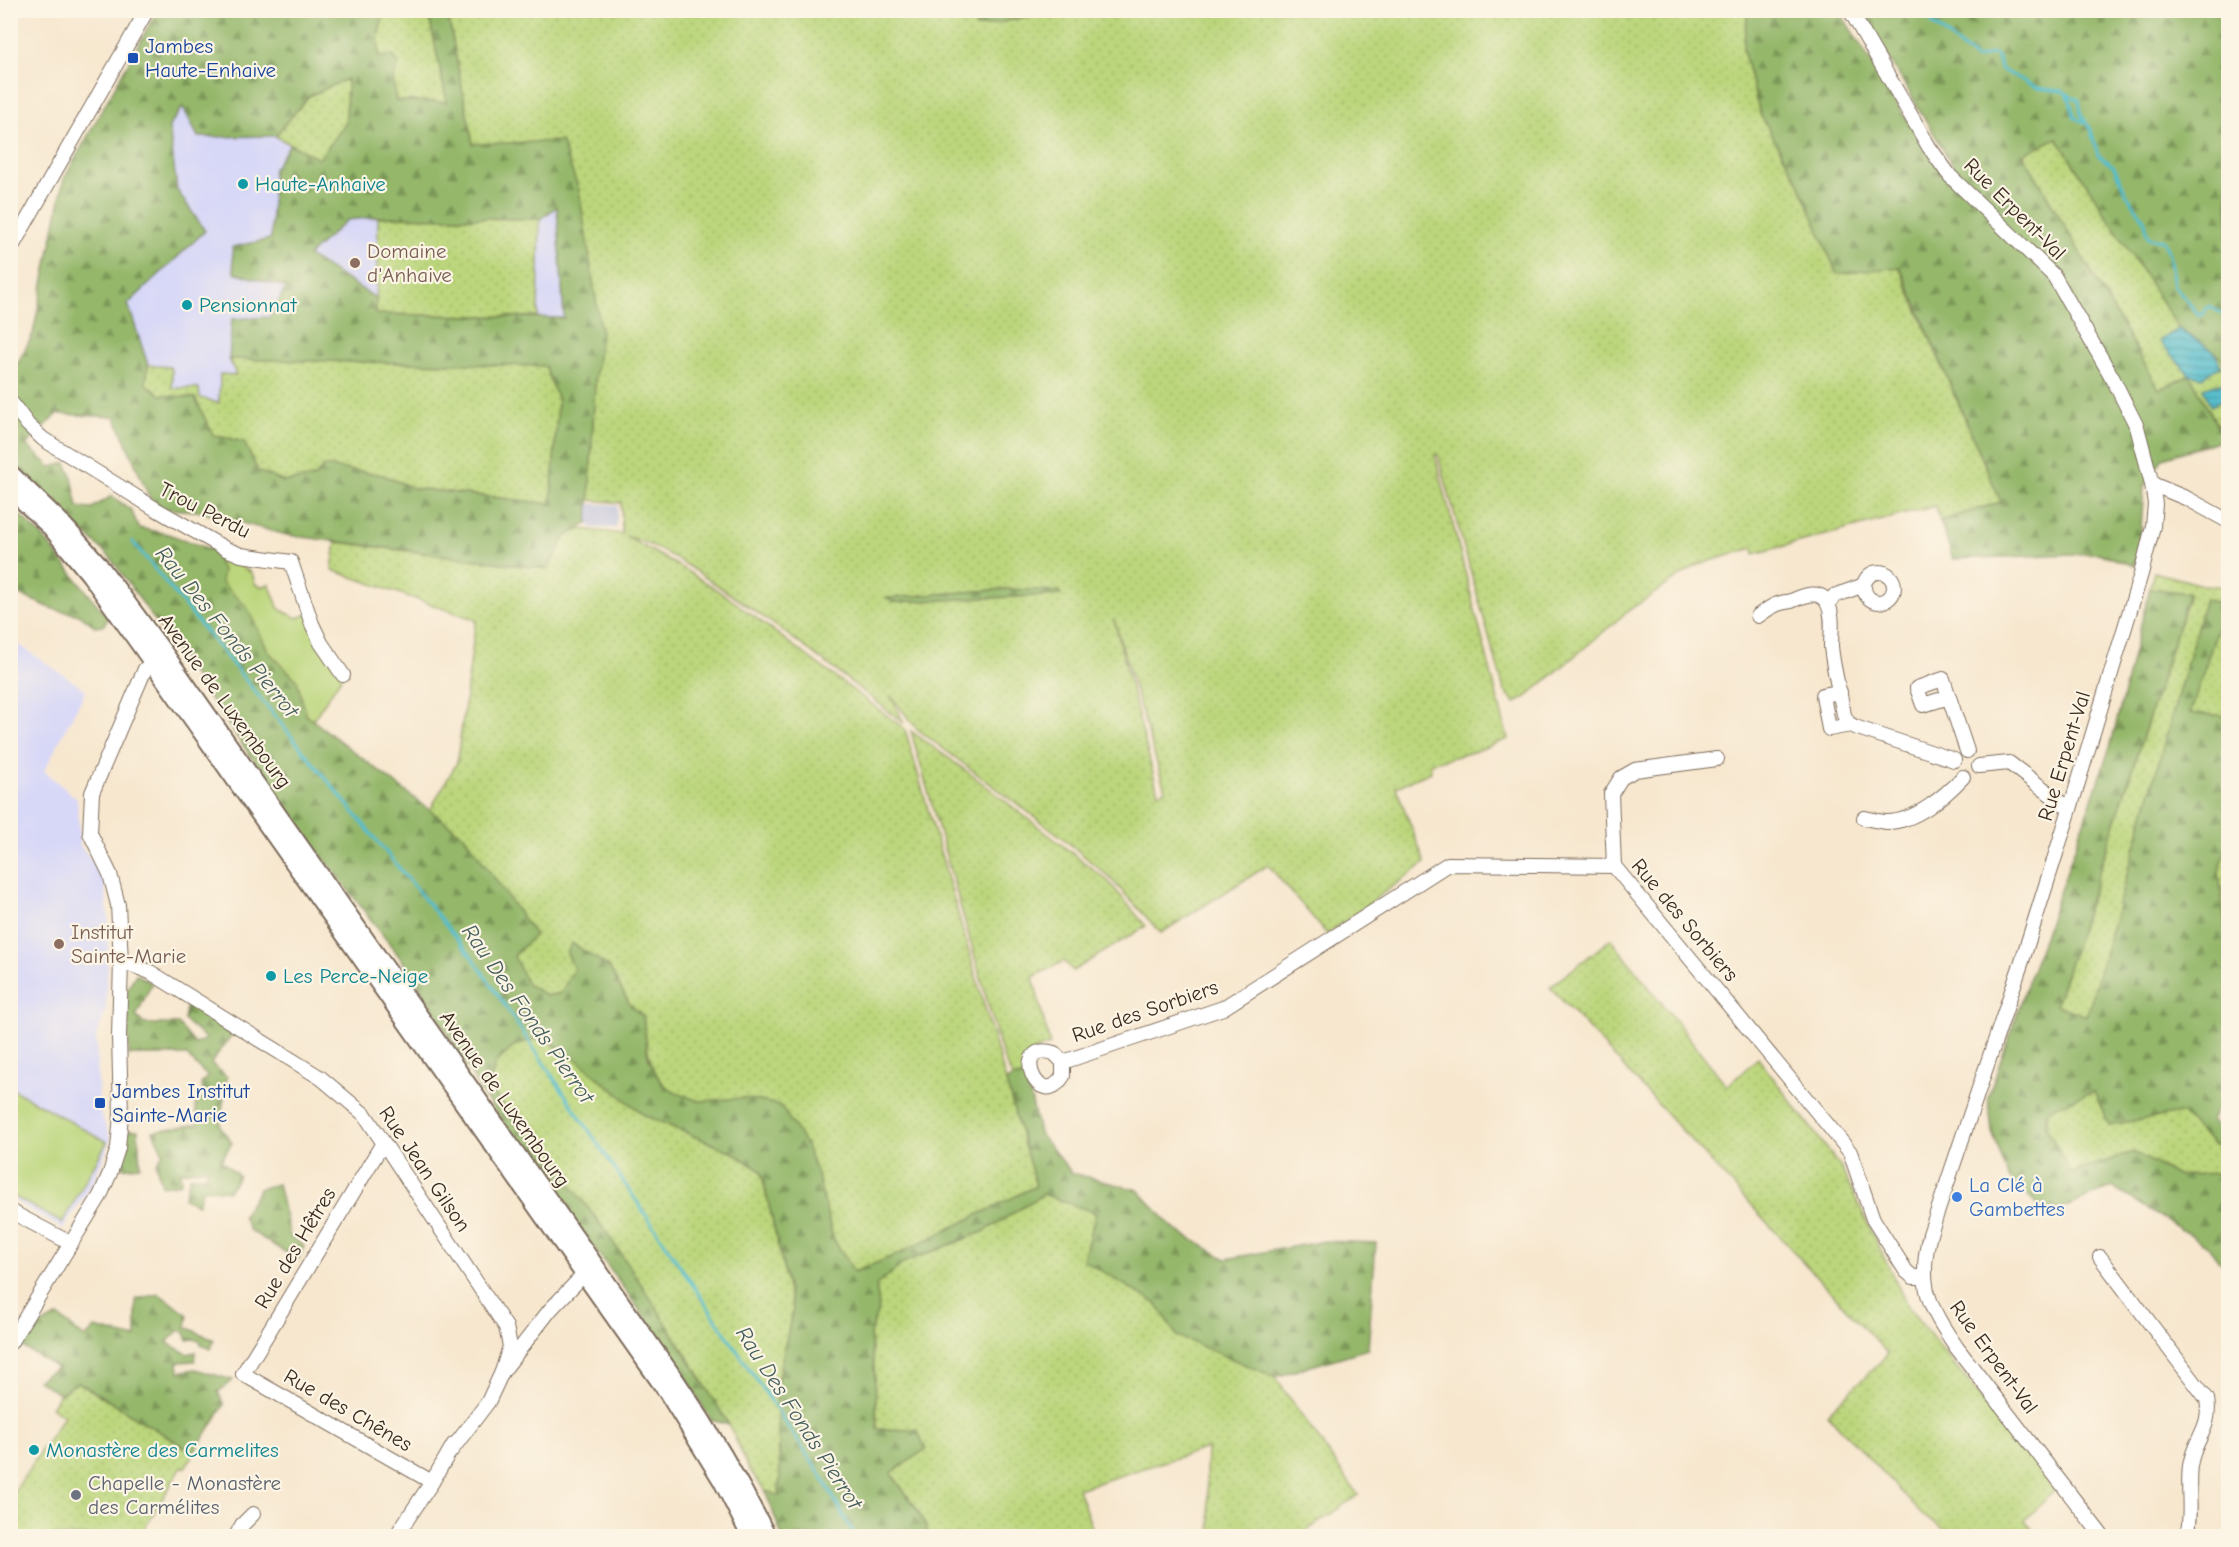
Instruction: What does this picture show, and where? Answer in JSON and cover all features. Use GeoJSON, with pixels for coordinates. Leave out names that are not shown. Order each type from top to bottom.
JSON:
{"type":"FeatureCollection","features":[{"type":"Feature","properties":{"kind":"main road","name":"Avenue de Luxembourg"},"geometry":{"type":"LineString","coordinates":[[10,473],[60,521],[97,562],[158,658],[589,1270],[708,1427],[767,1536]]}},
{"type":"Feature","properties":{"kind":"main road","name":"Avenue de Luxembourg"},"geometry":{"type":"LineString","coordinates":[[10,489],[51,528],[158,658]]}},
{"type":"Feature","properties":{"kind":"main road","name":"Avenue de Luxembourg"},"geometry":{"type":"LineString","coordinates":[[589,1270],[696,1436],[750,1536]]}},
{"type":"Feature","properties":{"kind":"street"},"geometry":{"type":"LineString","coordinates":[[10,250],[147,10]]}},
{"type":"Feature","properties":{"kind":"street","name":"Rue Erpent-Val"},"geometry":{"type":"LineString","coordinates":[[1850,10],[1929,147],[1950,176],[2054,276],[2113,379],[2137,427],[2152,484],[2155,504],[2153,526],[2141,574],[2070,809],[2023,958],[1930,1234],[1924,1262],[1927,1296],[1936,1318],[2102,1536]]}},
{"type":"Feature","properties":{"kind":"street","name":"Trou Perdu"},"geometry":{"type":"LineString","coordinates":[[10,400],[28,425],[43,439],[179,523],[241,555],[291,562],[312,624],[321,643],[343,675]]}},
{"type":"Feature","properties":{"kind":"street"},"geometry":{"type":"LineString","coordinates":[[2152,484],[2188,499],[2229,521]]}},
{"type":"Feature","properties":{"kind":"street"},"geometry":{"type":"LineString","coordinates":[[1828,604],[1834,596],[1864,585]]}},
{"type":"Feature","properties":{"kind":"street"},"geometry":{"type":"LineString","coordinates":[[1758,616],[1776,604],[1805,594],[1815,594],[1828,604],[1832,630],[1831,645],[1844,714],[1848,723],[1954,760]]}},
{"type":"Feature","properties":{"kind":"street"},"geometry":{"type":"LineString","coordinates":[[10,1343],[99,1196],[118,1148],[121,1115],[119,1036],[121,961],[118,905],[110,874],[90,833],[90,809],[92,793],[145,669],[158,658]]}},
{"type":"Feature","properties":{"kind":"street"},"geometry":{"type":"LineString","coordinates":[[1840,692],[1823,695],[1829,729],[1851,725]]}},
{"type":"Feature","properties":{"kind":"street"},"geometry":{"type":"LineString","coordinates":[[1949,697],[1967,752]]}},
{"type":"Feature","properties":{"kind":"street"},"geometry":{"type":"LineString","coordinates":[[1864,818],[1888,822],[1918,813],[1946,796],[1963,777],[1973,775],[1979,766],[1974,754],[1967,752],[1957,756],[1954,760],[1957,773],[1963,777]]}},
{"type":"Feature","properties":{"kind":"street"},"geometry":{"type":"LineString","coordinates":[[1614,866],[1611,794],[1621,778],[1635,770],[1717,759]]}},
{"type":"Feature","properties":{"kind":"street"},"geometry":{"type":"LineString","coordinates":[[1979,766],[2009,763],[2070,809]]}},
{"type":"Feature","properties":{"kind":"street","name":"Rue des Sorbiers"},"geometry":{"type":"LineString","coordinates":[[1063,1062],[1223,1008],[1448,864],[1614,866],[1850,1152],[1873,1220],[1906,1271],[1913,1276],[1924,1277]]}},
{"type":"Feature","properties":{"kind":"street","name":"Rue Jean Gilson"},"geometry":{"type":"LineString","coordinates":[[121,961],[150,972],[321,1078],[365,1115],[506,1327],[510,1346],[500,1375]]}},
{"type":"Feature","properties":{"kind":"street","name":"Rue des Hêtres"},"geometry":{"type":"LineString","coordinates":[[243,1374],[383,1143]]}},
{"type":"Feature","properties":{"kind":"street"},"geometry":{"type":"LineString","coordinates":[[10,1211],[70,1243]]}},
{"type":"Feature","properties":{"kind":"street"},"geometry":{"type":"LineString","coordinates":[[2100,1257],[2207,1399],[2209,1412],[2206,1424],[2196,1444],[2190,1466],[2191,1524],[2187,1536]]}},
{"type":"Feature","properties":{"kind":"street"},"geometry":{"type":"LineString","coordinates":[[399,1535],[450,1452],[488,1402],[500,1375],[550,1310],[589,1270]]}},
{"type":"Feature","properties":{"kind":"street","name":"Rue des Chênes"},"geometry":{"type":"LineString","coordinates":[[243,1374],[432,1482]]}},
{"type":"Feature","properties":{"kind":"street"},"geometry":{"type":"LineString","coordinates":[[236,1536],[242,1525],[253,1514]]}},
{"type":"Feature","properties":{"kind":"shaded area","name":"Domaine d'Anhaive"},"geometry":{"type":"Polygon","coordinates":[[[174,65],[553,152],[586,297],[577,516],[115,417],[137,229],[174,65]]]}},
{"type":"Feature","properties":{"kind":"shaded area"},"geometry":{"type":"Polygon","coordinates":[[[589,504],[618,505],[616,528],[592,528],[588,523],[589,504]]]}},
{"type":"Feature","properties":{"kind":"shaded area","name":"Institut Sainte-Marie"},"geometry":{"type":"Polygon","coordinates":[[[10,639],[86,690],[44,771],[77,799],[80,846],[104,875],[109,928],[106,1011],[96,1036],[99,1109],[111,1139],[94,1181],[63,1229],[11,1199],[10,639]]]}},
{"type":"Feature","properties":{"kind":"green space"},"geometry":{"type":"Polygon","coordinates":[[[447,10],[973,10],[976,27],[1053,10],[1748,11],[1743,49],[1760,114],[1798,181],[1899,267],[2001,502],[1940,521],[1935,506],[1754,554],[1753,548],[1697,565],[1628,611],[1525,698],[1515,703],[1504,690],[1438,455],[1435,455],[1508,739],[1473,752],[1430,763],[1431,772],[1396,787],[1425,863],[1327,934],[1268,865],[1161,933],[1110,878],[1059,835],[917,729],[890,695],[904,723],[789,635],[696,571],[662,551],[625,536],[728,597],[905,729],[1036,1186],[901,1253],[854,1272],[833,1238],[818,1177],[745,1098],[698,1101],[670,1090],[661,1081],[650,1058],[643,1016],[630,1005],[609,967],[567,953],[574,969],[561,993],[547,996],[527,984],[513,956],[534,935],[465,837],[430,810],[457,762],[476,620],[332,570],[336,542],[548,569],[566,536],[580,529],[622,534],[621,503],[589,500],[595,382],[561,151],[476,161],[447,10]],[[1005,589],[888,598],[894,602],[1061,595],[1005,589]],[[1114,620],[1158,793],[1165,790],[1114,620]]]}},
{"type":"Feature","properties":{"kind":"green space"},"geometry":{"type":"Polygon","coordinates":[[[973,10],[1053,10],[1053,11],[976,28],[973,10]]]}},
{"type":"Feature","properties":{"kind":"green space"},"geometry":{"type":"Polygon","coordinates":[[[157,11],[398,11],[383,17],[378,36],[379,57],[392,55],[399,63],[393,78],[396,101],[447,102],[428,11],[447,11],[473,144],[561,141],[579,190],[601,332],[595,382],[588,523],[566,536],[548,569],[287,535],[197,511],[154,508],[115,417],[57,414],[26,445],[51,467],[66,463],[72,477],[78,507],[91,509],[112,496],[131,510],[139,528],[168,534],[213,550],[223,571],[222,582],[247,607],[269,652],[297,680],[306,715],[465,837],[535,935],[514,956],[527,984],[547,996],[561,993],[574,969],[567,953],[572,943],[609,967],[630,1005],[643,1016],[648,1057],[661,1083],[674,1092],[699,1101],[745,1098],[780,1105],[805,1143],[818,1177],[833,1238],[854,1272],[901,1253],[1036,1186],[1006,1082],[1012,1077],[1026,1077],[1039,1133],[1072,1173],[1138,1190],[1174,1229],[1226,1259],[1325,1241],[1376,1243],[1368,1349],[1275,1377],[1177,1336],[1157,1304],[1083,1260],[1096,1213],[1043,1194],[985,1231],[905,1262],[876,1285],[879,1306],[870,1334],[875,1377],[877,1429],[917,1430],[926,1449],[891,1473],[918,1511],[930,1536],[782,1536],[765,1491],[779,1496],[776,1387],[793,1309],[761,1171],[732,1152],[644,1115],[571,1055],[541,1037],[515,1045],[495,1064],[489,1088],[596,1218],[665,1320],[729,1425],[711,1420],[673,1356],[482,1093],[402,960],[312,843],[110,557],[11,463],[10,378],[33,334],[64,179],[157,11]],[[347,79],[309,96],[275,136],[198,137],[183,107],[169,126],[177,190],[205,231],[128,304],[148,365],[146,384],[161,395],[195,398],[213,435],[244,442],[258,471],[284,482],[315,477],[324,466],[383,475],[413,488],[551,504],[558,400],[545,366],[229,359],[232,319],[270,317],[286,287],[234,273],[232,247],[271,239],[273,170],[290,144],[319,159],[346,123],[347,79]],[[557,207],[540,219],[378,217],[347,220],[308,256],[376,298],[376,314],[564,318],[557,207]]]}},
{"type":"Feature","properties":{"kind":"green space"},"geometry":{"type":"Polygon","coordinates":[[[398,11],[428,11],[447,102],[396,101],[393,78],[379,58],[378,36],[383,17],[398,11]]]}},
{"type":"Feature","properties":{"kind":"green space"},"geometry":{"type":"Polygon","coordinates":[[[1748,11],[1842,11],[1845,20],[1903,114],[1948,181],[1956,171],[1861,11],[2228,11],[2228,365],[2214,351],[2179,329],[2057,138],[2023,154],[2159,389],[2190,375],[2224,439],[2163,458],[2144,486],[2135,566],[2098,553],[1953,559],[1940,521],[2001,502],[1900,267],[1837,274],[1798,181],[1760,114],[1743,49],[1748,11]]]}},
{"type":"Feature","properties":{"kind":"green space"},"geometry":{"type":"Polygon","coordinates":[[[347,78],[346,123],[319,160],[275,136],[309,96],[347,78]]]}},
{"type":"Feature","properties":{"kind":"green space"},"geometry":{"type":"Polygon","coordinates":[[[2057,137],[2179,329],[2160,341],[2221,366],[2214,351],[2228,365],[2228,386],[2225,382],[2203,388],[2211,406],[2228,397],[2228,436],[2225,439],[2190,375],[2159,390],[2023,154],[2057,137]]]}},
{"type":"Feature","properties":{"kind":"green space"},"geometry":{"type":"Polygon","coordinates":[[[378,217],[540,219],[538,317],[376,314],[378,217]]]}},
{"type":"Feature","properties":{"kind":"green space"},"geometry":{"type":"Polygon","coordinates":[[[229,359],[545,366],[558,400],[552,504],[413,488],[383,475],[315,477],[284,482],[258,471],[244,442],[213,435],[195,398],[161,395],[146,384],[148,365],[170,367],[172,388],[199,388],[200,398],[219,403],[220,374],[236,375],[229,359]]]}},
{"type":"Feature","properties":{"kind":"green space"},"geometry":{"type":"Polygon","coordinates":[[[20,515],[42,536],[108,618],[103,626],[96,627],[80,615],[53,609],[11,591],[11,548],[15,549],[17,544],[16,516],[20,515]]]}},
{"type":"Feature","properties":{"kind":"green space"},"geometry":{"type":"Polygon","coordinates":[[[213,550],[252,573],[255,584],[262,587],[269,584],[279,609],[297,618],[309,614],[343,675],[313,720],[306,715],[297,680],[269,652],[247,607],[221,582],[223,571],[213,550]]]}},
{"type":"Feature","properties":{"kind":"green space"},"geometry":{"type":"Polygon","coordinates":[[[2154,572],[2203,585],[2226,587],[2228,582],[2228,716],[2190,714],[2225,605],[2205,599],[2087,1017],[2056,1005],[2189,594],[2150,588],[2154,572]]]}},
{"type":"Feature","properties":{"kind":"green space"},"geometry":{"type":"Polygon","coordinates":[[[2150,588],[2189,593],[2056,1005],[2087,1016],[2205,599],[2225,605],[2190,713],[2228,716],[2228,844],[2219,872],[2228,954],[2228,1118],[2217,1109],[2211,1121],[2228,1136],[2228,1147],[2213,1144],[2181,1113],[2109,1125],[2094,1091],[2047,1110],[2046,1127],[2071,1173],[2133,1152],[2179,1176],[2228,1172],[2228,1273],[2208,1246],[2113,1187],[2049,1214],[2009,1178],[1992,1131],[1988,1097],[2111,744],[2150,588]]]}},
{"type":"Feature","properties":{"kind":"green space"},"geometry":{"type":"Polygon","coordinates":[[[1005,589],[1059,591],[1061,595],[894,602],[887,598],[1005,589]]]}},
{"type":"Feature","properties":{"kind":"green space"},"geometry":{"type":"Polygon","coordinates":[[[911,731],[968,772],[1108,881],[1146,926],[1073,971],[1064,961],[1033,977],[1050,1045],[1030,1055],[1025,1065],[1026,1077],[1012,1077],[1003,1057],[911,731]]]}},
{"type":"Feature","properties":{"kind":"green space"},"geometry":{"type":"Polygon","coordinates":[[[2228,844],[2228,954],[2219,872],[2228,844]]]}},
{"type":"Feature","properties":{"kind":"green space"},"geometry":{"type":"Polygon","coordinates":[[[1611,939],[1727,1086],[1758,1058],[1840,1166],[1908,1307],[2055,1490],[2025,1520],[2037,1536],[1955,1536],[1922,1514],[1827,1414],[1888,1354],[1550,987],[1611,939]]]}},
{"type":"Feature","properties":{"kind":"green space"},"geometry":{"type":"Polygon","coordinates":[[[136,974],[152,983],[136,1016],[144,1024],[178,1024],[195,1044],[206,1039],[184,1020],[187,1003],[232,1035],[211,1063],[227,1077],[220,1126],[232,1143],[221,1160],[239,1176],[228,1191],[203,1188],[198,1204],[184,1198],[190,1177],[206,1175],[208,1168],[180,1172],[181,1183],[162,1186],[156,1164],[163,1153],[153,1131],[198,1124],[195,1104],[205,1097],[201,1084],[208,1077],[186,1055],[129,1055],[127,989],[136,974]]]}},
{"type":"Feature","properties":{"kind":"green space"},"geometry":{"type":"Polygon","coordinates":[[[541,1037],[571,1055],[644,1115],[732,1152],[761,1171],[793,1309],[776,1387],[779,1497],[765,1491],[749,1469],[729,1425],[687,1355],[596,1218],[489,1088],[495,1064],[515,1045],[541,1037]]]}},
{"type":"Feature","properties":{"kind":"green space"},"geometry":{"type":"Polygon","coordinates":[[[10,1088],[107,1142],[62,1223],[11,1195],[10,1088]]]}},
{"type":"Feature","properties":{"kind":"green space"},"geometry":{"type":"Polygon","coordinates":[[[2094,1091],[2109,1125],[2181,1113],[2213,1144],[2228,1147],[2228,1172],[2179,1176],[2133,1152],[2071,1173],[2046,1128],[2047,1110],[2094,1091]]]}},
{"type":"Feature","properties":{"kind":"green space"},"geometry":{"type":"Polygon","coordinates":[[[126,1130],[138,1130],[140,1166],[122,1168],[126,1130]]]}},
{"type":"Feature","properties":{"kind":"green space"},"geometry":{"type":"Polygon","coordinates":[[[278,1184],[290,1236],[304,1246],[298,1260],[249,1230],[243,1216],[259,1189],[278,1184]]]}},
{"type":"Feature","properties":{"kind":"green space"},"geometry":{"type":"Polygon","coordinates":[[[1043,1194],[1096,1213],[1083,1260],[1157,1304],[1177,1336],[1275,1377],[1358,1495],[1299,1536],[1211,1536],[1206,1474],[1207,1448],[1078,1489],[1095,1536],[930,1536],[918,1511],[891,1473],[926,1449],[917,1430],[877,1429],[875,1377],[870,1334],[879,1306],[876,1285],[905,1262],[985,1231],[1043,1194]]]}},
{"type":"Feature","properties":{"kind":"green space"},"geometry":{"type":"Polygon","coordinates":[[[159,1294],[188,1315],[186,1327],[214,1340],[211,1349],[194,1339],[188,1340],[181,1330],[177,1332],[167,1342],[187,1354],[196,1352],[195,1361],[178,1362],[179,1372],[195,1369],[233,1380],[218,1392],[224,1405],[194,1453],[78,1382],[60,1394],[37,1380],[58,1368],[16,1343],[21,1336],[58,1316],[85,1338],[95,1328],[136,1338],[136,1299],[159,1294]]]}},
{"type":"Feature","properties":{"kind":"green space"},"geometry":{"type":"Polygon","coordinates":[[[78,1382],[194,1453],[185,1468],[182,1466],[140,1536],[11,1536],[10,1498],[64,1416],[51,1407],[60,1394],[78,1382]]]}},
{"type":"Feature","properties":{"kind":"water"},"geometry":{"type":"Polygon","coordinates":[[[2179,329],[2214,351],[2221,366],[2202,377],[2190,375],[2159,341],[2179,329]]]}},
{"type":"Feature","properties":{"kind":"water"},"geometry":{"type":"Polygon","coordinates":[[[2226,382],[2228,397],[2211,406],[2203,388],[2226,382]]]}},
{"type":"Feature","properties":{"kind":"waterway"},"geometry":{"type":"LineString","coordinates":[[1925,10],[1933,24],[1976,59],[1996,55],[2000,69],[2038,88],[2062,91],[2079,100],[2081,114],[2091,131],[2098,155],[2114,167],[2126,193],[2145,221],[2149,238],[2163,240],[2169,254],[2174,286],[2199,315],[2203,315],[2206,308],[2210,306],[2228,318]]}},
{"type":"Feature","properties":{"kind":"waterway"},"geometry":{"type":"LineString","coordinates":[[2068,95],[2075,118],[2084,122]]}},
{"type":"Feature","properties":{"kind":"waterway","name":"Rau Des Fonds Pierrot"},"geometry":{"type":"LineString","coordinates":[[132,541],[475,961],[822,1477],[855,1536]]}},
{"type":"Feature","properties":{"kind":"place","name":"Jambes Haute-Enhaive"},"geometry":{"type":"Point","coordinates":[133,58]}},
{"type":"Feature","properties":{"kind":"place","name":"Haute-Anhaive"},"geometry":{"type":"Point","coordinates":[243,184]}},
{"type":"Feature","properties":{"kind":"place","name":"Domaine d'Anhaive"},"geometry":{"type":"Point","coordinates":[355,263]}},
{"type":"Feature","properties":{"kind":"place","name":"Pensionnat"},"geometry":{"type":"Point","coordinates":[187,305]}},
{"type":"Feature","properties":{"kind":"place","name":"Institut Sainte-Marie"},"geometry":{"type":"Point","coordinates":[59,944]}},
{"type":"Feature","properties":{"kind":"place","name":"Les Perce-Neige"},"geometry":{"type":"Point","coordinates":[271,976]}},
{"type":"Feature","properties":{"kind":"place","name":"Jambes Institut Sainte-Marie"},"geometry":{"type":"Point","coordinates":[100,1103]}},
{"type":"Feature","properties":{"kind":"place","name":"La Clé à Gambettes"},"geometry":{"type":"Point","coordinates":[1957,1197]}},
{"type":"Feature","properties":{"kind":"place","name":"Monastère des Carmelites"},"geometry":{"type":"Point","coordinates":[34,1450]}},
{"type":"Feature","properties":{"kind":"place","name":"Chapelle - Monastère des Carmélites"},"geometry":{"type":"Point","coordinates":[76,1495]}}]}
